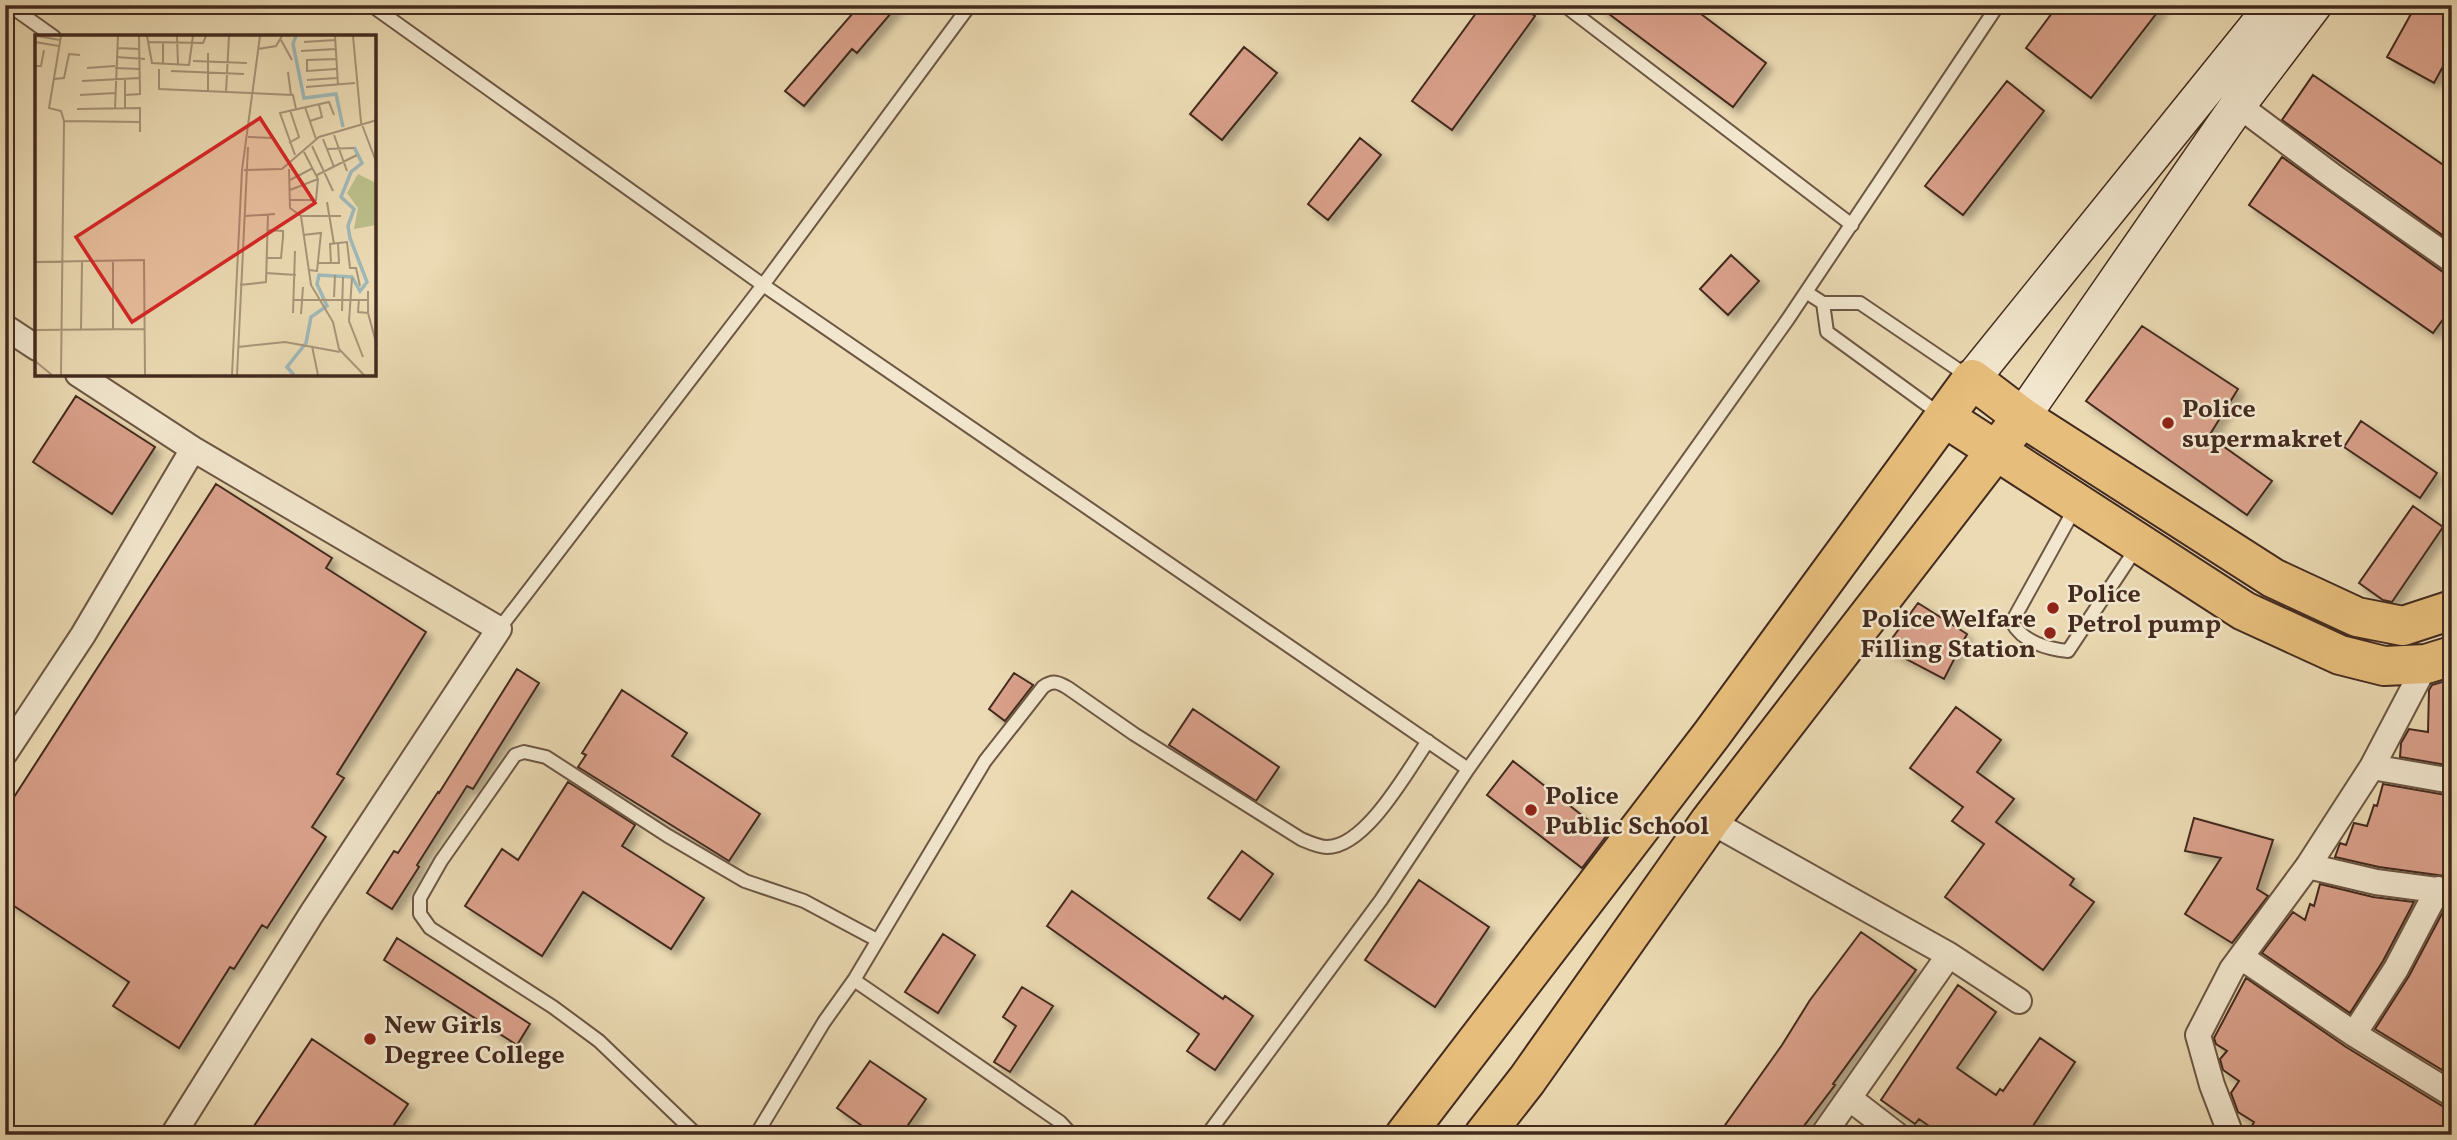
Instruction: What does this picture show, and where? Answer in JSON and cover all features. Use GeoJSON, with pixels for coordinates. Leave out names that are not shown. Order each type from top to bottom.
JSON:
{"type":"FeatureCollection","features":[{"type":"Feature","properties":{"kind":"main road"},"geometry":{"type":"LineString","coordinates":[[1405,1135],[1712,734],[1972,379],[2274,5]]}},
{"type":"Feature","properties":{"kind":"main road"},"geometry":{"type":"LineString","coordinates":[[1484,1135],[1527,1080],[1710,821],[1998,451],[2238,105],[2314,5]]}},
{"type":"Feature","properties":{"kind":"main road"},"geometry":{"type":"LineString","coordinates":[[1972,379],[2022,417],[2273,578],[2357,617],[2403,626],[2452,610]]}},
{"type":"Feature","properties":{"kind":"main road"},"geometry":{"type":"LineString","coordinates":[[1944,417],[2244,611],[2340,655],[2384,666],[2439,660]]}},
{"type":"Feature","properties":{"kind":"street"},"geometry":{"type":"LineString","coordinates":[[2238,105],[2452,260]]}},
{"type":"Feature","properties":{"kind":"street"},"geometry":{"type":"LineString","coordinates":[[5,327],[35,347]]}},
{"type":"Feature","properties":{"kind":"street"},"geometry":{"type":"LineString","coordinates":[[81,376],[193,449],[499,629],[312,913],[173,1135]]}},
{"type":"Feature","properties":{"kind":"street"},"geometry":{"type":"LineString","coordinates":[[5,753],[83,635],[193,449]]}},
{"type":"Feature","properties":{"kind":"street"},"geometry":{"type":"LineString","coordinates":[[2231,1135],[2212,1085],[2198,1035],[2232,969],[2308,866],[2439,660]]}},
{"type":"Feature","properties":{"kind":"street"},"geometry":{"type":"LineString","coordinates":[[2372,767],[2452,781]]}},
{"type":"Feature","properties":{"kind":"street"},"geometry":{"type":"LineString","coordinates":[[1710,821],[1949,956],[2019,1001]]}},
{"type":"Feature","properties":{"kind":"street"},"geometry":{"type":"LineString","coordinates":[[2308,866],[2376,882],[2445,890],[2354,1034]]}},
{"type":"Feature","properties":{"kind":"street"},"geometry":{"type":"LineString","coordinates":[[1824,1135],[1949,956]]}},
{"type":"Feature","properties":{"kind":"street"},"geometry":{"type":"LineString","coordinates":[[2241,957],[2354,1034],[2452,1094]]}},
{"type":"Feature","properties":{"kind":"street"},"geometry":{"type":"LineString","coordinates":[[1849,1098],[1897,1135]]}},
{"type":"Feature","properties":{"kind":"lane"},"geometry":{"type":"LineString","coordinates":[[9,5],[51,35]]}},
{"type":"Feature","properties":{"kind":"lane"},"geometry":{"type":"LineString","coordinates":[[371,5],[763,285],[1468,769]]}},
{"type":"Feature","properties":{"kind":"lane"},"geometry":{"type":"LineString","coordinates":[[499,629],[763,285],[970,5]]}},
{"type":"Feature","properties":{"kind":"lane"},"geometry":{"type":"LineString","coordinates":[[1564,5],[1852,226]]}},
{"type":"Feature","properties":{"kind":"lane"},"geometry":{"type":"LineString","coordinates":[[1207,1135],[1381,900],[1468,769],[1852,226],[1998,5]]}},
{"type":"Feature","properties":{"kind":"lane"},"geometry":{"type":"LineString","coordinates":[[1806,292],[1823,303],[1860,303],[1972,379]]}},
{"type":"Feature","properties":{"kind":"lane"},"geometry":{"type":"LineString","coordinates":[[1823,303],[1828,332],[1944,417]]}},
{"type":"Feature","properties":{"kind":"lane"},"geometry":{"type":"LineString","coordinates":[[2077,503],[2012,622],[2017,632],[2052,649],[2068,651],[2140,544]]}},
{"type":"Feature","properties":{"kind":"lane"},"geometry":{"type":"LineString","coordinates":[[756,1135],[824,1022],[854,980],[985,761],[1042,687],[1058,682],[1134,734],[1301,839],[1326,847],[1347,843],[1378,814],[1427,741]]}},
{"type":"Feature","properties":{"kind":"lane"},"geometry":{"type":"LineString","coordinates":[[697,1135],[599,1041],[553,1007],[430,928],[419,914],[420,898],[441,861],[515,755],[524,752],[546,757],[668,836],[745,881],[804,901],[877,940]]}},
{"type":"Feature","properties":{"kind":"lane"},"geometry":{"type":"LineString","coordinates":[[854,980],[1060,1122],[1072,1135]]}},
{"type":"Feature","properties":{"kind":"building"},"geometry":{"type":"Polygon","coordinates":[[[860,5],[898,5],[857,53],[852,49],[804,106],[785,91],[860,5]]]}},
{"type":"Feature","properties":{"kind":"building"},"geometry":{"type":"Polygon","coordinates":[[[1482,5],[1519,5],[1535,16],[1452,130],[1412,101],[1482,5]]]}},
{"type":"Feature","properties":{"kind":"building"},"geometry":{"type":"Polygon","coordinates":[[[1597,5],[1689,5],[1766,63],[1733,107],[1597,5]]]}},
{"type":"Feature","properties":{"kind":"building"},"geometry":{"type":"Polygon","coordinates":[[[2058,5],[2163,5],[2091,98],[2026,48],[2058,5]]]}},
{"type":"Feature","properties":{"kind":"building"},"geometry":{"type":"Polygon","coordinates":[[[2416,5],[2452,5],[2452,50],[2434,83],[2387,57],[2416,5]]]}},
{"type":"Feature","properties":{"kind":"building"},"geometry":{"type":"Polygon","coordinates":[[[1244,47],[1277,73],[1222,140],[1190,114],[1244,47]]]}},
{"type":"Feature","properties":{"kind":"building"},"geometry":{"type":"Polygon","coordinates":[[[2313,75],[2452,171],[2452,242],[2282,120],[2313,75]]]}},
{"type":"Feature","properties":{"kind":"building"},"geometry":{"type":"Polygon","coordinates":[[[2007,81],[2044,111],[1963,215],[1925,186],[2007,81]]]}},
{"type":"Feature","properties":{"kind":"building"},"geometry":{"type":"Polygon","coordinates":[[[1360,138],[1381,155],[1328,220],[1308,204],[1360,138]]]}},
{"type":"Feature","properties":{"kind":"building"},"geometry":{"type":"Polygon","coordinates":[[[2282,157],[2443,272],[2452,275],[2452,307],[2433,333],[2249,205],[2282,157]]]}},
{"type":"Feature","properties":{"kind":"building"},"geometry":{"type":"Polygon","coordinates":[[[1731,255],[1759,281],[1728,315],[1700,289],[1731,255]]]}},
{"type":"Feature","properties":{"kind":"building"},"geometry":{"type":"Polygon","coordinates":[[[2142,326],[2238,389],[2209,436],[2272,481],[2247,515],[2086,401],[2142,326]]]}},
{"type":"Feature","properties":{"kind":"building"},"geometry":{"type":"Polygon","coordinates":[[[76,396],[155,447],[112,514],[33,462],[76,396]]]}},
{"type":"Feature","properties":{"kind":"building"},"geometry":{"type":"Polygon","coordinates":[[[2361,421],[2437,473],[2420,498],[2344,447],[2361,421]]]}},
{"type":"Feature","properties":{"kind":"building"},"geometry":{"type":"Polygon","coordinates":[[[216,484],[332,558],[326,568],[426,632],[337,774],[344,778],[312,827],[326,837],[267,928],[262,925],[234,969],[230,967],[179,1048],[113,1006],[129,982],[5,900],[5,811],[216,484]]]}},
{"type":"Feature","properties":{"kind":"building"},"geometry":{"type":"Polygon","coordinates":[[[2413,506],[2443,527],[2392,602],[2383,600],[2359,583],[2413,506]]]}},
{"type":"Feature","properties":{"kind":"building"},"geometry":{"type":"Polygon","coordinates":[[[1918,603],[1967,634],[1944,679],[1885,648],[1918,603]]]}},
{"type":"Feature","properties":{"kind":"building"},"geometry":{"type":"Polygon","coordinates":[[[517,669],[539,683],[473,789],[467,786],[392,909],[367,893],[394,851],[398,853],[439,793],[517,669]]]}},
{"type":"Feature","properties":{"kind":"building"},"geometry":{"type":"Polygon","coordinates":[[[1014,673],[1033,685],[1005,721],[989,709],[1014,673]]]}},
{"type":"Feature","properties":{"kind":"building"},"geometry":{"type":"Polygon","coordinates":[[[2452,679],[2452,766],[2400,757],[2401,743],[2409,729],[2428,732],[2429,690],[2432,685],[2452,679]]]}},
{"type":"Feature","properties":{"kind":"building"},"geometry":{"type":"Polygon","coordinates":[[[622,690],[687,733],[672,756],[760,814],[729,861],[578,767],[586,755],[582,753],[622,690]]]}},
{"type":"Feature","properties":{"kind":"building"},"geometry":{"type":"Polygon","coordinates":[[[1956,707],[2001,740],[1977,772],[2014,799],[1996,822],[2074,879],[2070,885],[2094,902],[2043,970],[1945,897],[1984,844],[1952,821],[1963,807],[1910,768],[1956,707]]]}},
{"type":"Feature","properties":{"kind":"building"},"geometry":{"type":"Polygon","coordinates":[[[1193,709],[1279,767],[1256,801],[1169,745],[1193,709]]]}},
{"type":"Feature","properties":{"kind":"building"},"geometry":{"type":"Polygon","coordinates":[[[1513,761],[1607,835],[1582,868],[1487,795],[1513,761]]]}},
{"type":"Feature","properties":{"kind":"building"},"geometry":{"type":"Polygon","coordinates":[[[568,782],[635,825],[622,846],[704,898],[671,949],[583,892],[542,956],[465,906],[502,849],[518,860],[568,782]]]}},
{"type":"Feature","properties":{"kind":"building"},"geometry":{"type":"Polygon","coordinates":[[[2383,784],[2452,796],[2452,877],[2379,867],[2335,857],[2340,843],[2346,845],[2354,823],[2367,826],[2374,805],[2377,806],[2383,784]]]}},
{"type":"Feature","properties":{"kind":"building"},"geometry":{"type":"Polygon","coordinates":[[[2194,818],[2273,840],[2257,889],[2268,896],[2232,943],[2185,914],[2221,858],[2185,851],[2194,818]]]}},
{"type":"Feature","properties":{"kind":"building"},"geometry":{"type":"Polygon","coordinates":[[[1242,851],[1273,874],[1240,920],[1208,898],[1242,851]]]}},
{"type":"Feature","properties":{"kind":"building"},"geometry":{"type":"Polygon","coordinates":[[[1419,880],[1489,927],[1435,1007],[1365,960],[1419,880]]]}},
{"type":"Feature","properties":{"kind":"building"},"geometry":{"type":"Polygon","coordinates":[[[2320,884],[2373,897],[2414,902],[2383,961],[2350,1013],[2262,953],[2293,912],[2305,920],[2310,904],[2314,906],[2320,884]]]}},
{"type":"Feature","properties":{"kind":"building"},"geometry":{"type":"Polygon","coordinates":[[[1072,891],[1223,999],[1225,996],[1253,1016],[1215,1070],[1187,1051],[1199,1034],[1047,926],[1072,891]]]}},
{"type":"Feature","properties":{"kind":"building"},"geometry":{"type":"Polygon","coordinates":[[[2446,906],[2452,907],[2452,1076],[2375,1029],[2409,976],[2446,906]]]}},
{"type":"Feature","properties":{"kind":"building"},"geometry":{"type":"Polygon","coordinates":[[[1861,932],[1916,970],[1833,1084],[1835,1085],[1797,1135],[1718,1135],[1782,1045],[1810,1000],[1861,932]]]}},
{"type":"Feature","properties":{"kind":"building"},"geometry":{"type":"Polygon","coordinates":[[[943,934],[975,955],[938,1013],[905,992],[943,934]]]}},
{"type":"Feature","properties":{"kind":"building"},"geometry":{"type":"Polygon","coordinates":[[[397,938],[530,1024],[517,1045],[384,960],[397,938]]]}},
{"type":"Feature","properties":{"kind":"building"},"geometry":{"type":"Polygon","coordinates":[[[2246,978],[2346,1047],[2444,1107],[2452,1109],[2452,1135],[2247,1135],[2254,1122],[2238,1112],[2231,1093],[2239,1081],[2223,1070],[2220,1059],[2227,1051],[2216,1044],[2214,1038],[2246,978]]]}},
{"type":"Feature","properties":{"kind":"building"},"geometry":{"type":"Polygon","coordinates":[[[1958,985],[1996,1012],[1957,1068],[1996,1095],[2000,1089],[2003,1091],[2040,1038],[2075,1062],[2027,1135],[1942,1135],[1919,1119],[1915,1124],[1881,1100],[1958,985]]]}},
{"type":"Feature","properties":{"kind":"building"},"geometry":{"type":"Polygon","coordinates":[[[1022,987],[1053,1006],[1010,1072],[994,1062],[1016,1026],[1003,1017],[1022,987]]]}},
{"type":"Feature","properties":{"kind":"building"},"geometry":{"type":"Polygon","coordinates":[[[312,1039],[408,1104],[387,1135],[248,1135],[312,1039]]]}},
{"type":"Feature","properties":{"kind":"building"},"geometry":{"type":"Polygon","coordinates":[[[870,1061],[926,1099],[901,1135],[875,1135],[837,1108],[870,1061]]]}},
{"type":"Feature","properties":{"kind":"place","name":"Police supermakret"},"geometry":{"type":"Point","coordinates":[2168,423]}},
{"type":"Feature","properties":{"kind":"place","name":"Police Petrol pump"},"geometry":{"type":"Point","coordinates":[2053,608]}},
{"type":"Feature","properties":{"kind":"place","name":"Police Welfare Filling Station"},"geometry":{"type":"Point","coordinates":[2050,633]}},
{"type":"Feature","properties":{"kind":"place","name":"Police Public School"},"geometry":{"type":"Point","coordinates":[1531,810]}},
{"type":"Feature","properties":{"kind":"place","name":"New Girls Degree College"},"geometry":{"type":"Point","coordinates":[370,1039]}}]}
